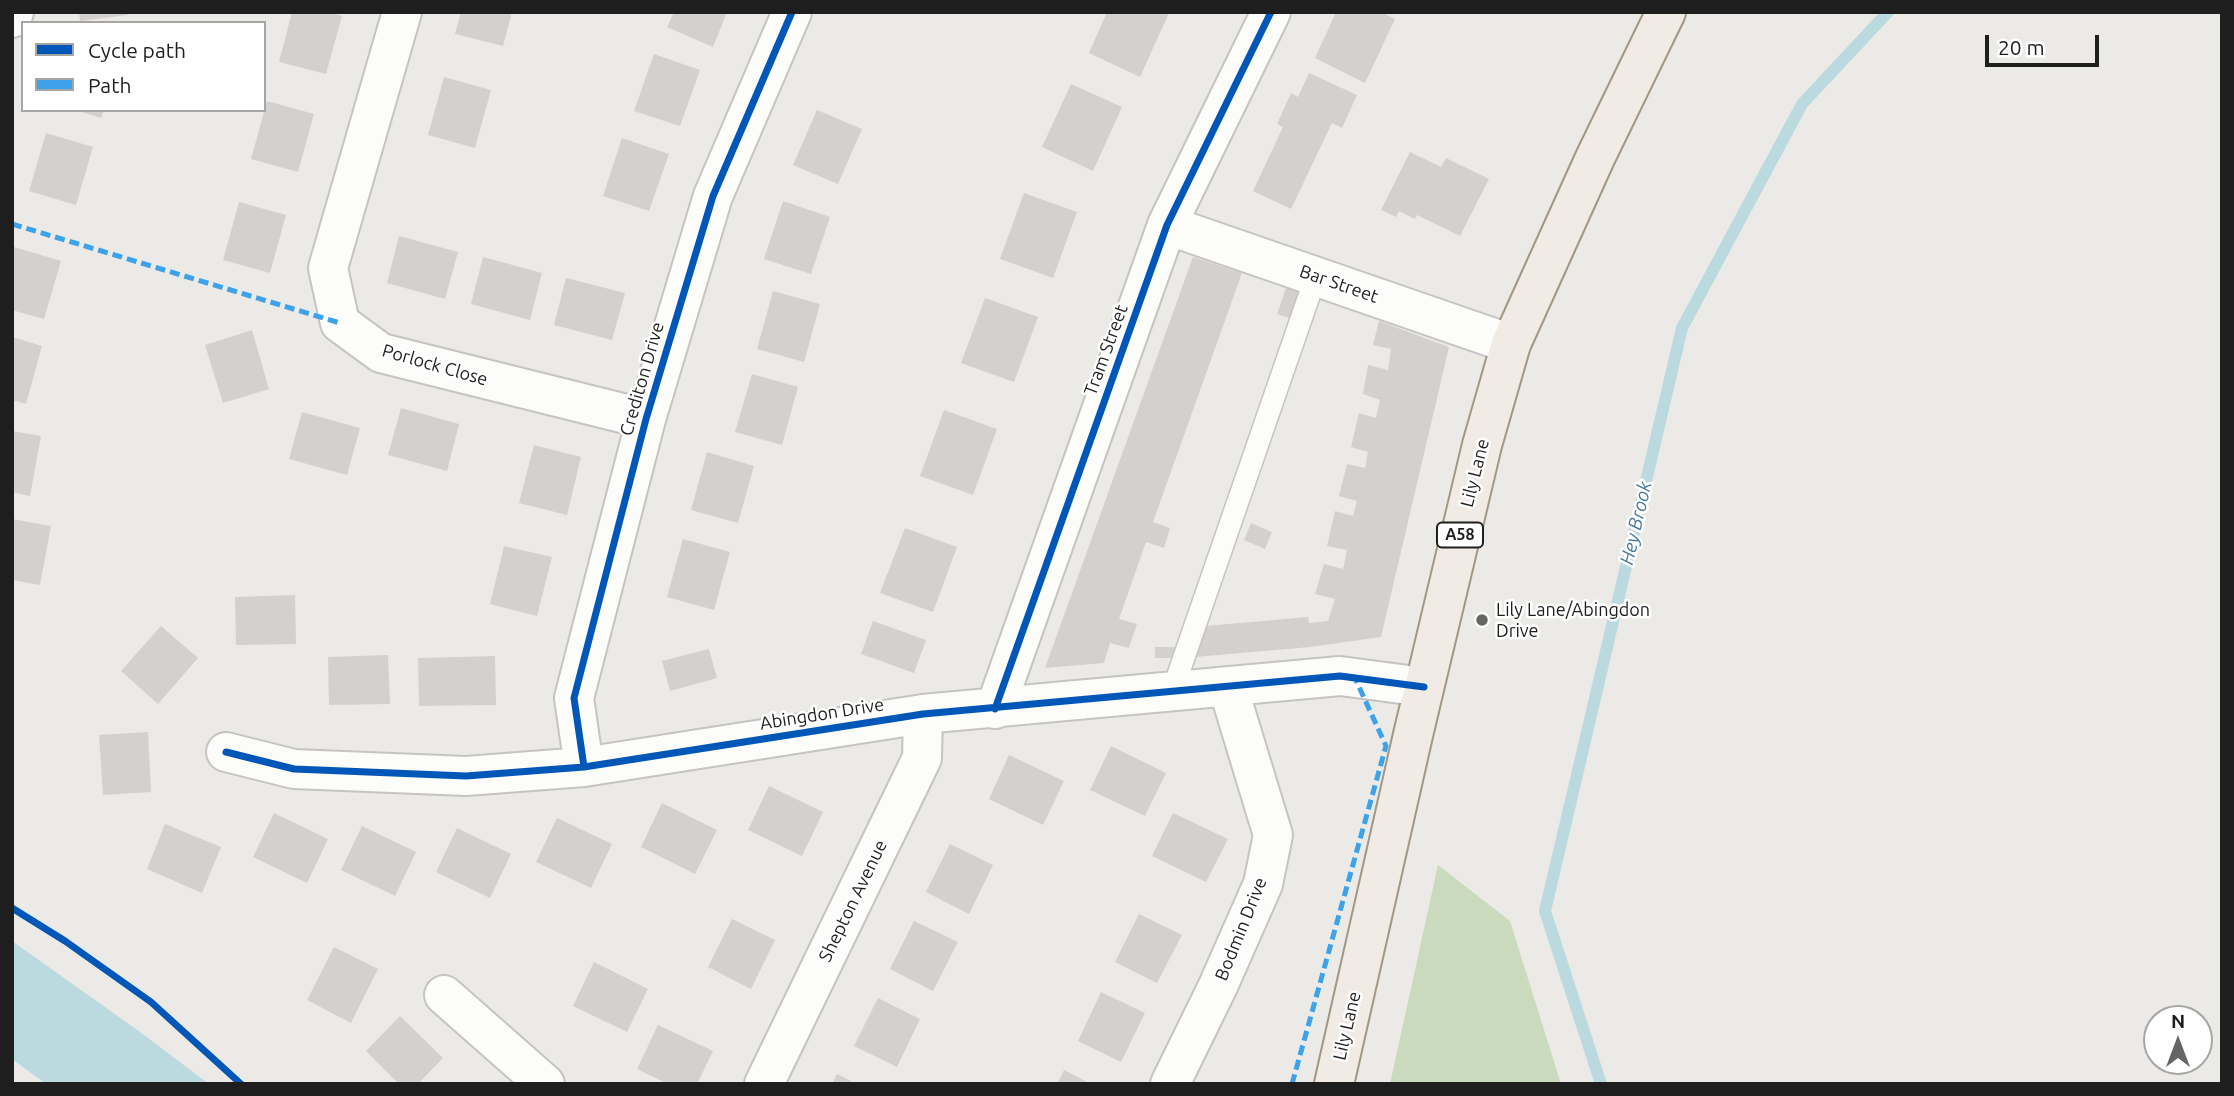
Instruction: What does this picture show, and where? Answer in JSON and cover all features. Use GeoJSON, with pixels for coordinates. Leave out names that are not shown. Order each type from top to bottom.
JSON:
{"type":"FeatureCollection","features":[{"type":"Feature","properties":{"kind":"main road","name":"Lily Lane"},"geometry":{"type":"LineString","coordinates":[[1334,1084],[1424,687],[1482,445],[1511,344],[1595,158],[1666,12]]}},
{"type":"Feature","properties":{"kind":"street"},"geometry":{"type":"LineString","coordinates":[[12,18],[14,12]]}},
{"type":"Feature","properties":{"kind":"street","name":"Porlock Close"},"geometry":{"type":"LineString","coordinates":[[402,12],[328,268],[340,323],[381,353],[646,419]]}},
{"type":"Feature","properties":{"kind":"street","name":"Crediton Drive"},"geometry":{"type":"LineString","coordinates":[[584,767],[574,698],[646,419],[713,196],[792,12]]}},
{"type":"Feature","properties":{"kind":"street","name":"Tram Street"},"geometry":{"type":"LineString","coordinates":[[995,709],[1167,225],[1271,12]]}},
{"type":"Feature","properties":{"kind":"street","name":"Bar Street"},"geometry":{"type":"LineString","coordinates":[[1167,225],[1511,344]]}},
{"type":"Feature","properties":{"kind":"street","name":"Abingdon Drive"},"geometry":{"type":"LineString","coordinates":[[226,751],[295,769],[466,776],[584,767],[923,714],[1340,676],[1424,687]]}},
{"type":"Feature","properties":{"kind":"street","name":"Bodmin Drive"},"geometry":{"type":"LineString","coordinates":[[1170,1084],[1218,986],[1263,884],[1273,835],[1228,687]]}},
{"type":"Feature","properties":{"kind":"street","name":"Shepton Avenue"},"geometry":{"type":"LineString","coordinates":[[764,1084],[922,758],[923,714]]}},
{"type":"Feature","properties":{"kind":"street"},"geometry":{"type":"LineString","coordinates":[[444,996],[545,1084]]}},
{"type":"Feature","properties":{"kind":"lane"},"geometry":{"type":"LineString","coordinates":[[1172,692],[1317,276]]}},
{"type":"Feature","properties":{"kind":"green space"},"geometry":{"type":"Polygon","coordinates":[[[1438,865],[1510,921],[1561,1084],[1390,1084],[1438,865]]]}},
{"type":"Feature","properties":{"kind":"water"},"geometry":{"type":"Polygon","coordinates":[[[12,941],[209,1084],[46,1084],[12,1059],[12,941]]]}},
{"type":"Feature","properties":{"kind":"building"},"geometry":{"type":"Polygon","coordinates":[[[79,12],[128,12],[128,15],[80,21],[79,12]]]}},
{"type":"Feature","properties":{"kind":"building"},"geometry":{"type":"Polygon","coordinates":[[[292,12],[328,12],[342,16],[326,74],[279,62],[292,12]]]}},
{"type":"Feature","properties":{"kind":"building"},"geometry":{"type":"Polygon","coordinates":[[[461,12],[512,12],[503,46],[455,34],[461,12]]]}},
{"type":"Feature","properties":{"kind":"building"},"geometry":{"type":"Polygon","coordinates":[[[674,12],[727,12],[713,47],[667,27],[674,12]]]}},
{"type":"Feature","properties":{"kind":"building"},"geometry":{"type":"Polygon","coordinates":[[[1107,12],[1169,13],[1140,77],[1089,53],[1107,12]]]}},
{"type":"Feature","properties":{"kind":"building"},"geometry":{"type":"Polygon","coordinates":[[[1336,12],[1381,12],[1395,19],[1365,83],[1315,58],[1336,12]]]}},
{"type":"Feature","properties":{"kind":"building"},"geometry":{"type":"Polygon","coordinates":[[[654,54],[700,70],[680,126],[634,111],[654,54]]]}},
{"type":"Feature","properties":{"kind":"building"},"geometry":{"type":"Polygon","coordinates":[[[1309,73],[1357,95],[1342,128],[1332,123],[1291,209],[1253,191],[1283,127],[1277,124],[1291,93],[1298,97],[1309,73]]]}},
{"type":"Feature","properties":{"kind":"building"},"geometry":{"type":"Polygon","coordinates":[[[444,77],[491,90],[475,148],[428,135],[444,77]]]}},
{"type":"Feature","properties":{"kind":"building"},"geometry":{"type":"Polygon","coordinates":[[[1071,84],[1122,107],[1093,171],[1042,147],[1071,84]]]}},
{"type":"Feature","properties":{"kind":"building"},"geometry":{"type":"Polygon","coordinates":[[[267,101],[314,114],[298,172],[251,159],[267,101]]]}},
{"type":"Feature","properties":{"kind":"building"},"geometry":{"type":"Polygon","coordinates":[[[817,110],[862,129],[838,184],[793,165],[817,110]]]}},
{"type":"Feature","properties":{"kind":"building"},"geometry":{"type":"Polygon","coordinates":[[[82,112],[103,112],[101,118],[82,112]]]}},
{"type":"Feature","properties":{"kind":"building"},"geometry":{"type":"Polygon","coordinates":[[[46,133],[93,147],[76,205],[29,191],[46,133]]]}},
{"type":"Feature","properties":{"kind":"building"},"geometry":{"type":"Polygon","coordinates":[[[622,138],[669,154],[649,211],[603,196],[622,138]]]}},
{"type":"Feature","properties":{"kind":"building"},"geometry":{"type":"Polygon","coordinates":[[[1410,152],[1441,167],[1446,158],[1489,179],[1460,236],[1417,215],[1415,219],[1399,211],[1396,217],[1381,210],[1410,152]]]}},
{"type":"Feature","properties":{"kind":"building"},"geometry":{"type":"Polygon","coordinates":[[[1024,193],[1077,212],[1053,278],[1000,259],[1024,193]]]}},
{"type":"Feature","properties":{"kind":"building"},"geometry":{"type":"Polygon","coordinates":[[[783,201],[830,217],[811,274],[764,259],[783,201]]]}},
{"type":"Feature","properties":{"kind":"building"},"geometry":{"type":"Polygon","coordinates":[[[239,202],[286,215],[270,273],[223,260],[239,202]]]}},
{"type":"Feature","properties":{"kind":"building"},"geometry":{"type":"Polygon","coordinates":[[[399,236],[458,252],[445,299],[387,283],[399,236]]]}},
{"type":"Feature","properties":{"kind":"building"},"geometry":{"type":"Polygon","coordinates":[[[14,247],[61,261],[44,319],[12,310],[14,247]]]}},
{"type":"Feature","properties":{"kind":"building"},"geometry":{"type":"Polygon","coordinates":[[[483,257],[542,273],[530,320],[471,304],[483,257]]]}},
{"type":"Feature","properties":{"kind":"building"},"geometry":{"type":"Polygon","coordinates":[[[1193,257],[1242,273],[1153,522],[1170,528],[1164,548],[1146,542],[1119,619],[1137,624],[1129,648],[1110,643],[1104,663],[1045,668],[1193,257]]]}},
{"type":"Feature","properties":{"kind":"building"},"geometry":{"type":"Polygon","coordinates":[[[566,278],[625,293],[612,340],[554,325],[566,278]]]}},
{"type":"Feature","properties":{"kind":"building"},"geometry":{"type":"Polygon","coordinates":[[[1286,288],[1303,293],[1295,320],[1277,314],[1286,288]]]}},
{"type":"Feature","properties":{"kind":"building"},"geometry":{"type":"Polygon","coordinates":[[[773,291],[820,304],[804,362],[757,349],[773,291]]]}},
{"type":"Feature","properties":{"kind":"building"},"geometry":{"type":"Polygon","coordinates":[[[985,298],[1038,317],[1014,382],[961,363],[985,298]]]}},
{"type":"Feature","properties":{"kind":"building"},"geometry":{"type":"Polygon","coordinates":[[[1379,321],[1449,347],[1381,637],[1310,647],[1195,657],[1206,626],[1308,617],[1309,623],[1328,621],[1335,599],[1315,594],[1324,564],[1343,569],[1347,550],[1327,546],[1335,511],[1353,516],[1357,501],[1339,496],[1347,464],[1365,468],[1368,452],[1351,447],[1359,413],[1376,418],[1380,400],[1363,394],[1368,365],[1388,370],[1391,349],[1373,345],[1379,321]]]}},
{"type":"Feature","properties":{"kind":"building"},"geometry":{"type":"Polygon","coordinates":[[[252,330],[269,389],[223,403],[205,345],[252,330]]]}},
{"type":"Feature","properties":{"kind":"building"},"geometry":{"type":"Polygon","coordinates":[[[12,337],[42,346],[26,404],[12,400],[12,337]]]}},
{"type":"Feature","properties":{"kind":"building"},"geometry":{"type":"Polygon","coordinates":[[[752,374],[798,387],[782,445],[735,432],[752,374]]]}},
{"type":"Feature","properties":{"kind":"building"},"geometry":{"type":"Polygon","coordinates":[[[401,408],[459,424],[447,471],[388,455],[401,408]]]}},
{"type":"Feature","properties":{"kind":"building"},"geometry":{"type":"Polygon","coordinates":[[[944,410],[997,429],[973,495],[920,476],[944,410]]]}},
{"type":"Feature","properties":{"kind":"building"},"geometry":{"type":"Polygon","coordinates":[[[302,412],[360,428],[347,475],[289,459],[302,412]]]}},
{"type":"Feature","properties":{"kind":"building"},"geometry":{"type":"Polygon","coordinates":[[[12,431],[41,436],[30,496],[12,492],[12,431]]]}},
{"type":"Feature","properties":{"kind":"building"},"geometry":{"type":"Polygon","coordinates":[[[534,445],[581,457],[567,515],[519,503],[534,445]]]}},
{"type":"Feature","properties":{"kind":"building"},"geometry":{"type":"Polygon","coordinates":[[[707,452],[754,466],[738,523],[691,510],[707,452]]]}},
{"type":"Feature","properties":{"kind":"building"},"geometry":{"type":"Polygon","coordinates":[[[12,519],[51,526],[40,585],[12,580],[12,519]]]}},
{"type":"Feature","properties":{"kind":"building"},"geometry":{"type":"Polygon","coordinates":[[[1251,523],[1272,532],[1265,549],[1244,540],[1251,523]]]}},
{"type":"Feature","properties":{"kind":"building"},"geometry":{"type":"Polygon","coordinates":[[[905,528],[957,547],[933,612],[880,593],[905,528]]]}},
{"type":"Feature","properties":{"kind":"building"},"geometry":{"type":"Polygon","coordinates":[[[683,539],[730,552],[714,610],[667,597],[683,539]]]}},
{"type":"Feature","properties":{"kind":"building"},"geometry":{"type":"Polygon","coordinates":[[[504,546],[552,557],[537,616],[490,604],[504,546]]]}},
{"type":"Feature","properties":{"kind":"building"},"geometry":{"type":"Polygon","coordinates":[[[295,595],[296,644],[236,645],[235,597],[295,595]]]}},
{"type":"Feature","properties":{"kind":"building"},"geometry":{"type":"Polygon","coordinates":[[[873,621],[926,640],[914,673],[861,654],[873,621]]]}},
{"type":"Feature","properties":{"kind":"building"},"geometry":{"type":"Polygon","coordinates":[[[161,626],[198,658],[158,704],[121,671],[161,626]]]}},
{"type":"Feature","properties":{"kind":"building"},"geometry":{"type":"Polygon","coordinates":[[[1155,647],[1175,647],[1175,658],[1155,658],[1155,647]]]}},
{"type":"Feature","properties":{"kind":"building"},"geometry":{"type":"Polygon","coordinates":[[[709,649],[717,678],[670,691],[662,661],[709,649]]]}},
{"type":"Feature","properties":{"kind":"building"},"geometry":{"type":"Polygon","coordinates":[[[388,655],[390,704],[329,705],[328,657],[388,655]]]}},
{"type":"Feature","properties":{"kind":"building"},"geometry":{"type":"Polygon","coordinates":[[[495,656],[496,705],[419,706],[418,658],[495,656]]]}},
{"type":"Feature","properties":{"kind":"building"},"geometry":{"type":"Polygon","coordinates":[[[148,732],[151,792],[103,795],[99,735],[148,732]]]}},
{"type":"Feature","properties":{"kind":"building"},"geometry":{"type":"Polygon","coordinates":[[[1111,746],[1166,773],[1145,816],[1090,790],[1111,746]]]}},
{"type":"Feature","properties":{"kind":"building"},"geometry":{"type":"Polygon","coordinates":[[[1009,755],[1064,781],[1043,825],[989,799],[1009,755]]]}},
{"type":"Feature","properties":{"kind":"building"},"geometry":{"type":"Polygon","coordinates":[[[769,786],[823,812],[802,856],[748,830],[769,786]]]}},
{"type":"Feature","properties":{"kind":"building"},"geometry":{"type":"Polygon","coordinates":[[[662,803],[717,830],[695,874],[641,847],[662,803]]]}},
{"type":"Feature","properties":{"kind":"building"},"geometry":{"type":"Polygon","coordinates":[[[274,813],[328,839],[307,883],[253,857],[274,813]]]}},
{"type":"Feature","properties":{"kind":"building"},"geometry":{"type":"Polygon","coordinates":[[[1173,813],[1228,839],[1206,882],[1152,856],[1173,813]]]}},
{"type":"Feature","properties":{"kind":"building"},"geometry":{"type":"Polygon","coordinates":[[[557,818],[612,844],[591,888],[536,862],[557,818]]]}},
{"type":"Feature","properties":{"kind":"building"},"geometry":{"type":"Polygon","coordinates":[[[165,824],[221,847],[202,893],[147,869],[165,824]]]}},
{"type":"Feature","properties":{"kind":"building"},"geometry":{"type":"Polygon","coordinates":[[[362,826],[416,852],[395,896],[341,870],[362,826]]]}},
{"type":"Feature","properties":{"kind":"building"},"geometry":{"type":"Polygon","coordinates":[[[457,828],[511,854],[490,898],[436,872],[457,828]]]}},
{"type":"Feature","properties":{"kind":"building"},"geometry":{"type":"Polygon","coordinates":[[[950,844],[993,865],[969,914],[926,892],[950,844]]]}},
{"type":"Feature","properties":{"kind":"building"},"geometry":{"type":"Polygon","coordinates":[[[1139,914],[1182,935],[1157,983],[1115,962],[1139,914]]]}},
{"type":"Feature","properties":{"kind":"building"},"geometry":{"type":"Polygon","coordinates":[[[732,919],[775,940],[751,989],[708,967],[732,919]]]}},
{"type":"Feature","properties":{"kind":"building"},"geometry":{"type":"Polygon","coordinates":[[[914,921],[958,942],[933,991],[890,969],[914,921]]]}},
{"type":"Feature","properties":{"kind":"building"},"geometry":{"type":"Polygon","coordinates":[[[334,947],[378,969],[351,1023],[307,1000],[334,947]]]}},
{"type":"Feature","properties":{"kind":"building"},"geometry":{"type":"Polygon","coordinates":[[[594,962],[648,989],[627,1032],[573,1006],[594,962]]]}},
{"type":"Feature","properties":{"kind":"building"},"geometry":{"type":"Polygon","coordinates":[[[1101,992],[1145,1013],[1121,1062],[1078,1041],[1101,992]]]}},
{"type":"Feature","properties":{"kind":"building"},"geometry":{"type":"Polygon","coordinates":[[[878,998],[920,1019],[897,1067],[854,1046],[878,998]]]}},
{"type":"Feature","properties":{"kind":"building"},"geometry":{"type":"Polygon","coordinates":[[[400,1016],[443,1058],[418,1084],[399,1084],[366,1051],[400,1016]]]}},
{"type":"Feature","properties":{"kind":"building"},"geometry":{"type":"Polygon","coordinates":[[[658,1025],[713,1051],[697,1084],[668,1084],[637,1069],[658,1025]]]}},
{"type":"Feature","properties":{"kind":"building"},"geometry":{"type":"Polygon","coordinates":[[[1064,1070],[1091,1084],[1057,1084],[1064,1070]]]}},
{"type":"Feature","properties":{"kind":"building"},"geometry":{"type":"Polygon","coordinates":[[[837,1074],[857,1084],[832,1084],[837,1074]]]}},
{"type":"Feature","properties":{"kind":"waterway","name":"Hey Brook"},"geometry":{"type":"LineString","coordinates":[[1601,1084],[1545,911],[1682,328],[1802,104],[1888,12]]}},
{"type":"Feature","properties":{"kind":"marked path"},"geometry":{"type":"LineString","coordinates":[[12,224],[340,323]]}},
{"type":"Feature","properties":{"kind":"marked path"},"geometry":{"type":"LineString","coordinates":[[1292,1084],[1386,746],[1355,678]]}},
{"type":"Feature","properties":{"kind":"cycle path"},"geometry":{"type":"LineString","coordinates":[[584,767],[574,698],[646,419],[713,196],[792,12]]}},
{"type":"Feature","properties":{"kind":"cycle path"},"geometry":{"type":"LineString","coordinates":[[995,709],[1167,225],[1271,12]]}},
{"type":"Feature","properties":{"kind":"cycle path"},"geometry":{"type":"LineString","coordinates":[[226,752],[294,769],[466,776],[584,767],[923,714],[1340,676],[1424,687]]}},
{"type":"Feature","properties":{"kind":"cycle path"},"geometry":{"type":"LineString","coordinates":[[12,908],[65,941],[151,1002],[241,1084]]}},
{"type":"Feature","properties":{"kind":"place","name":"Lily Lane/Abingdon Drive"},"geometry":{"type":"Point","coordinates":[1482,620]}}]}
